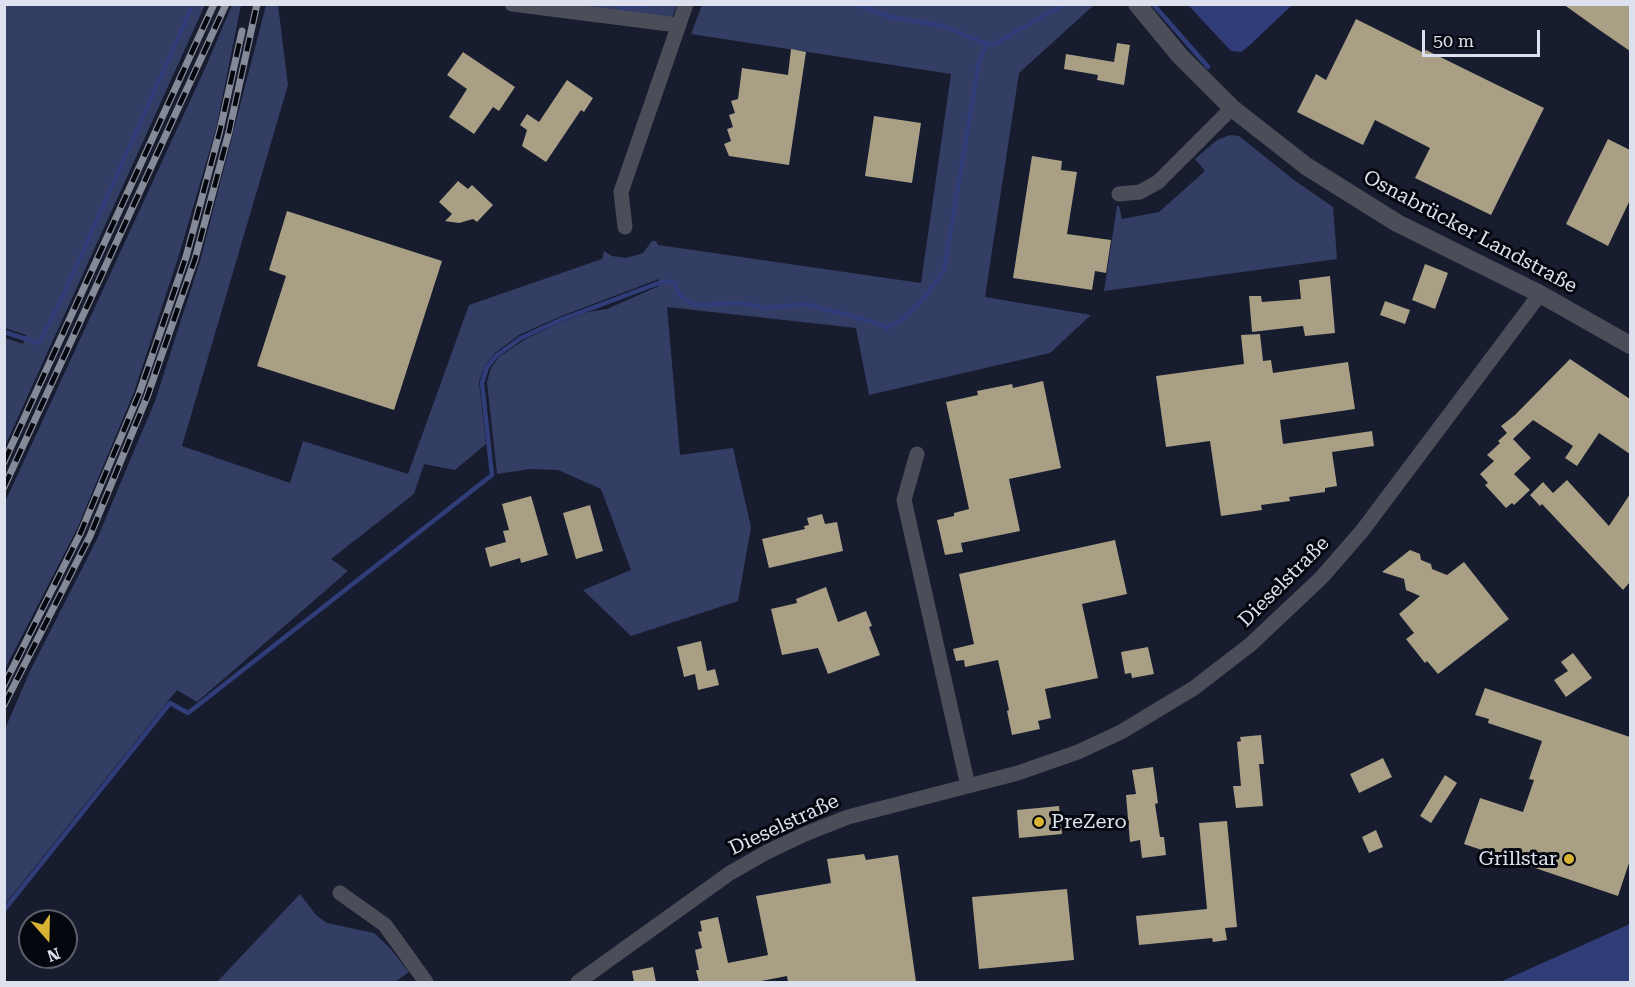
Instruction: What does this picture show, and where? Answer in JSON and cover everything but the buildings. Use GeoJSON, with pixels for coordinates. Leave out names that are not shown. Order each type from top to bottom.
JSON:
{"type":"FeatureCollection","features":[{"type":"Feature","properties":{"kind":"street"},"geometry":{"type":"LineString","coordinates":[[512,4],[677,26]]}},
{"type":"Feature","properties":{"kind":"street"},"geometry":{"type":"LineString","coordinates":[[625,227],[621,192],[686,4]]}},
{"type":"Feature","properties":{"kind":"street","name":"Osnabrücker Landstraße"},"geometry":{"type":"LineString","coordinates":[[1137,4],[1180,56],[1232,108],[1306,166],[1397,223],[1539,294],[1630,345]]}},
{"type":"Feature","properties":{"kind":"street"},"geometry":{"type":"LineString","coordinates":[[1119,194],[1140,192],[1158,182],[1232,108]]}},
{"type":"Feature","properties":{"kind":"street","name":"Dieselstraße"},"geometry":{"type":"LineString","coordinates":[[578,982],[730,873],[767,852],[848,817],[1018,773],[1078,752],[1121,732],[1194,688],[1251,644],[1322,577],[1362,531],[1539,294]]}},
{"type":"Feature","properties":{"kind":"street"},"geometry":{"type":"LineString","coordinates":[[917,453],[904,500],[968,786]]}},
{"type":"Feature","properties":{"kind":"street"},"geometry":{"type":"LineString","coordinates":[[340,893],[385,925],[426,982]]}},
{"type":"Feature","properties":{"kind":"shaded area"},"geometry":{"type":"Polygon","coordinates":[[[4,5],[205,5],[5,446],[5,338],[23,344],[26,335],[5,328],[4,5]]]}},
{"type":"Feature","properties":{"kind":"shaded area"},"geometry":{"type":"Polygon","coordinates":[[[232,5],[241,5],[216,129],[179,255],[134,392],[77,529],[5,669],[5,502],[232,5]]]}},
{"type":"Feature","properties":{"kind":"shaded area"},"geometry":{"type":"Polygon","coordinates":[[[266,5],[278,5],[288,85],[182,446],[290,483],[303,441],[408,474],[469,305],[602,259],[604,251],[612,256],[626,258],[643,253],[652,241],[656,241],[658,245],[921,283],[951,74],[691,34],[702,5],[1094,5],[1019,73],[985,297],[1091,315],[1050,353],[869,395],[856,328],[667,307],[680,455],[733,448],[751,527],[738,601],[631,636],[583,590],[631,570],[601,489],[558,470],[530,469],[497,474],[487,382],[491,368],[499,357],[526,339],[561,322],[588,312],[607,309],[659,286],[659,279],[559,317],[519,335],[495,353],[485,365],[479,382],[486,444],[455,470],[424,464],[414,494],[331,559],[348,571],[197,702],[177,690],[5,904],[5,729],[30,671],[97,539],[155,401],[200,261],[266,5]]]}},
{"type":"Feature","properties":{"kind":"shaded area"},"geometry":{"type":"Polygon","coordinates":[[[565,5],[677,5],[671,20],[565,5]]]}},
{"type":"Feature","properties":{"kind":"shaded area"},"geometry":{"type":"Polygon","coordinates":[[[1188,5],[1292,5],[1241,52],[1231,51],[1188,5]]]}},
{"type":"Feature","properties":{"kind":"shaded area"},"geometry":{"type":"Polygon","coordinates":[[[1230,135],[1239,136],[1294,180],[1333,207],[1337,259],[1104,291],[1117,206],[1119,206],[1122,219],[1159,212],[1205,171],[1195,159],[1217,140],[1230,135]]]}},
{"type":"Feature","properties":{"kind":"shaded area"},"geometry":{"type":"Polygon","coordinates":[[[300,894],[316,915],[327,923],[374,933],[389,947],[409,972],[395,982],[217,982],[300,894]]]}},
{"type":"Feature","properties":{"kind":"shaded area"},"geometry":{"type":"Polygon","coordinates":[[[1630,924],[1630,982],[1500,982],[1630,924]]]}},
{"type":"Feature","properties":{"kind":"waterway"},"geometry":{"type":"LineString","coordinates":[[610,4],[626,8],[652,4]]}},
{"type":"Feature","properties":{"kind":"waterway"},"geometry":{"type":"LineString","coordinates":[[856,4],[890,17],[943,26],[987,44],[995,44],[1064,4]]}},
{"type":"Feature","properties":{"kind":"waterway"},"geometry":{"type":"LineString","coordinates":[[1153,4],[1208,67]]}},
{"type":"Feature","properties":{"kind":"waterway"},"geometry":{"type":"LineString","coordinates":[[4,332],[39,343],[62,298],[191,9]]}},
{"type":"Feature","properties":{"kind":"waterway"},"geometry":{"type":"LineString","coordinates":[[4,910],[170,703],[188,713],[492,475],[482,383],[487,367],[496,356],[521,338],[560,320],[664,281],[674,283],[679,295],[694,305],[742,303],[764,308],[806,304],[877,323],[887,328],[906,317],[924,298],[944,270],[979,61],[987,44]]}},
{"type":"Feature","properties":{"kind":"railway"},"geometry":{"type":"LineString","coordinates":[[4,462],[214,4]]}},
{"type":"Feature","properties":{"kind":"railway"},"geometry":{"type":"LineString","coordinates":[[4,487],[226,4]]}},
{"type":"Feature","properties":{"kind":"railway"},"geometry":{"type":"LineString","coordinates":[[4,705],[90,536],[147,397],[195,259],[229,132],[257,4]]}},
{"type":"Feature","properties":{"kind":"railway"},"geometry":{"type":"LineString","coordinates":[[4,685],[80,534],[139,394],[186,257],[220,130],[242,31]]}},
{"type":"Feature","properties":{"kind":"place","name":"PreZero"},"geometry":{"type":"Point","coordinates":[1039,822]}},
{"type":"Feature","properties":{"kind":"place","name":"Grillstar"},"geometry":{"type":"Point","coordinates":[1569,859]}}]}
